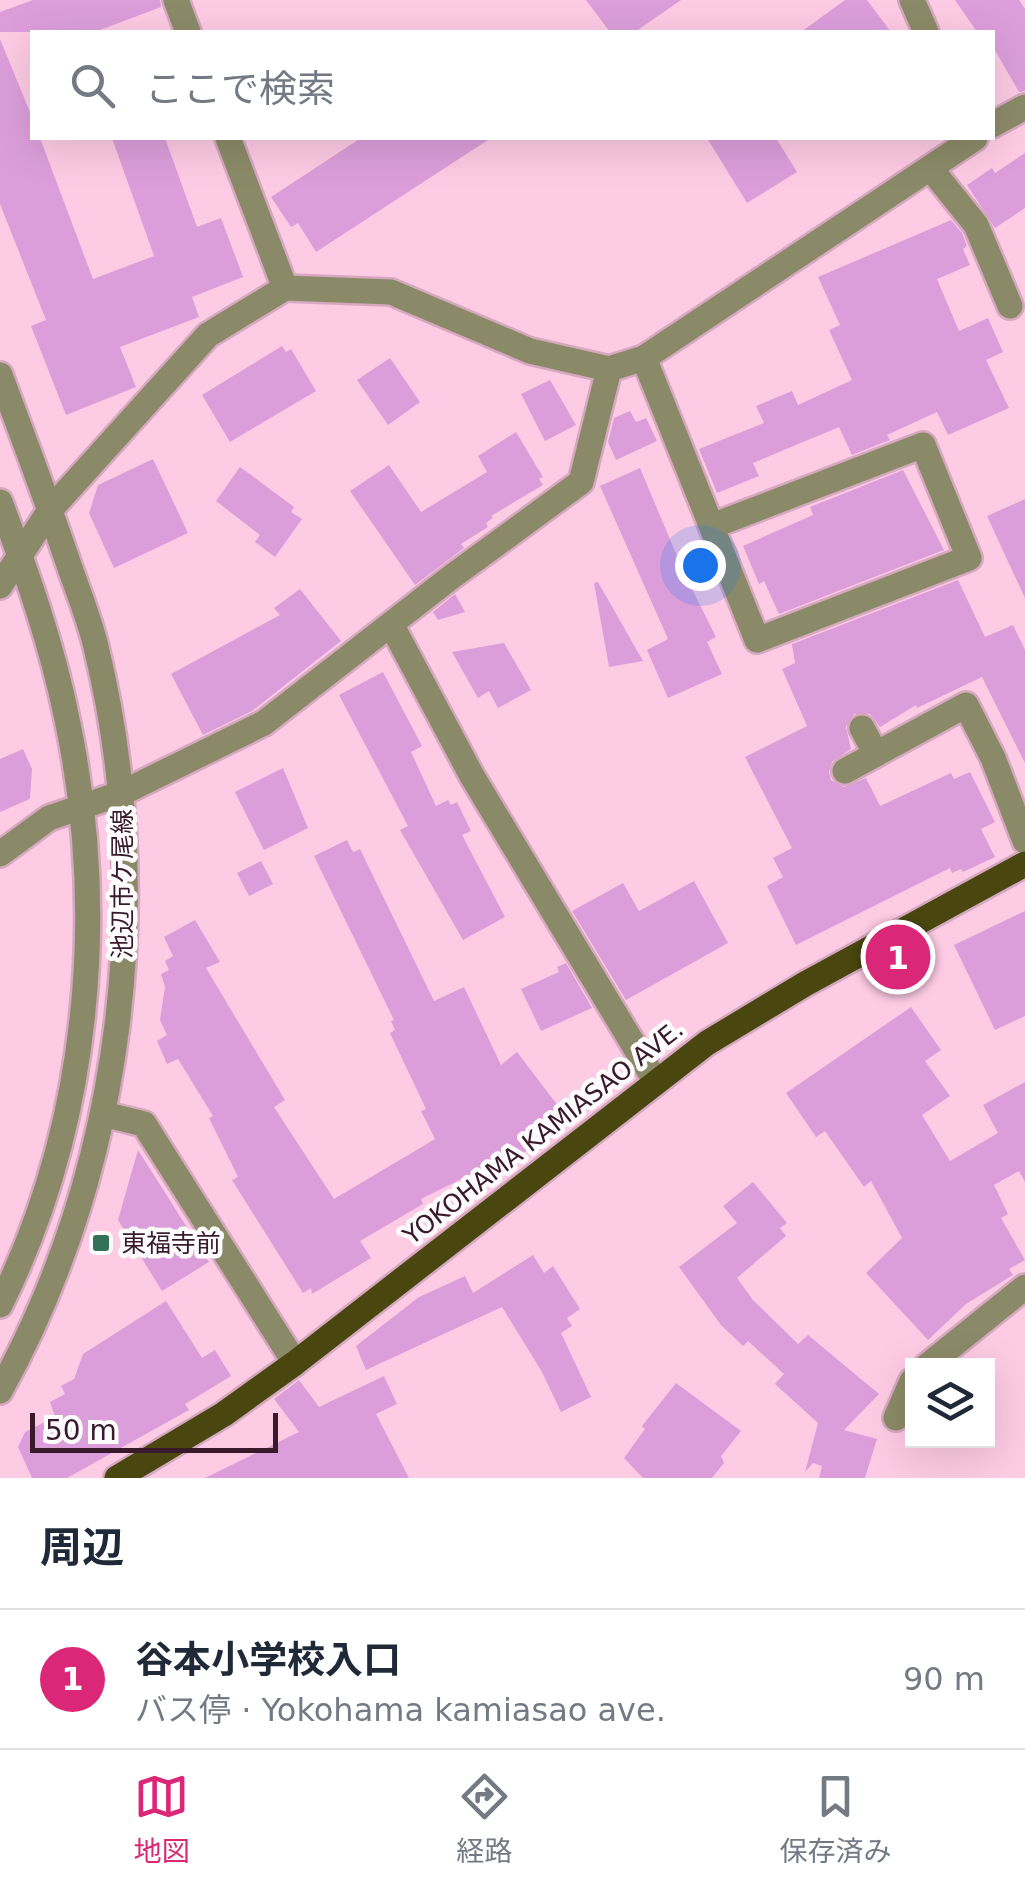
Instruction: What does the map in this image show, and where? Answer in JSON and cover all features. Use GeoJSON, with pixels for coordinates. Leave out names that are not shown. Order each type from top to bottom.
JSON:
{"type":"FeatureCollection","features":[{"type":"Feature","properties":{"kind":"main road","name":"YOKOHAMA KAMIASAO AVE."},"geometry":{"type":"LineString","coordinates":[[117,1478],[224,1414],[295,1363],[707,1043],[805,984],[1025,864]]}},
{"type":"Feature","properties":{"kind":"street"},"geometry":{"type":"LineString","coordinates":[[176,0],[187,30]]}},
{"type":"Feature","properties":{"kind":"street"},"geometry":{"type":"LineString","coordinates":[[912,0],[925,30]]}},
{"type":"Feature","properties":{"kind":"street"},"geometry":{"type":"LineString","coordinates":[[229,140],[285,288]]}},
{"type":"Feature","properties":{"kind":"street"},"geometry":{"type":"LineString","coordinates":[[0,586],[50,510],[208,335],[285,288],[391,292],[530,350],[610,369],[644,358],[972,140]]}},
{"type":"Feature","properties":{"kind":"street"},"geometry":{"type":"LineString","coordinates":[[931,170],[976,226],[1010,306]]}},
{"type":"Feature","properties":{"kind":"street"},"geometry":{"type":"LineString","coordinates":[[644,358],[757,640],[970,558],[923,445],[712,526]]}},
{"type":"Feature","properties":{"kind":"street"},"geometry":{"type":"LineString","coordinates":[[0,854],[49,818],[122,793],[264,724],[450,578],[582,482],[610,369]]}},
{"type":"Feature","properties":{"kind":"street","name":"池辺市ケ尾線"},"geometry":{"type":"LineString","coordinates":[[0,375],[96,646],[122,793],[124,918],[120,1008],[103,1114],[55,1276],[0,1391]]}},
{"type":"Feature","properties":{"kind":"street","name":"池辺市ケ尾線"},"geometry":{"type":"LineString","coordinates":[[0,502],[48,642],[64,705],[81,805],[88,915],[84,1004],[66,1116],[42,1209],[0,1305]]}},
{"type":"Feature","properties":{"kind":"street"},"geometry":{"type":"LineString","coordinates":[[392,626],[472,776],[656,1082]]}},
{"type":"Feature","properties":{"kind":"street"},"geometry":{"type":"LineString","coordinates":[[845,770],[966,705],[994,758],[1025,842]]}},
{"type":"Feature","properties":{"kind":"street"},"geometry":{"type":"LineString","coordinates":[[862,728],[876,754]]}},
{"type":"Feature","properties":{"kind":"street"},"geometry":{"type":"LineString","coordinates":[[103,1114],[144,1124],[295,1363]]}},
{"type":"Feature","properties":{"kind":"street"},"geometry":{"type":"LineString","coordinates":[[936,1358],[1025,1287]]}},
{"type":"Feature","properties":{"kind":"street"},"geometry":{"type":"LineString","coordinates":[[896,1418],[905,1397]]}},
{"type":"Feature","properties":{"kind":"building"},"geometry":{"type":"Polygon","coordinates":[[[33,0],[160,0],[161,7],[100,30],[0,32],[0,12],[33,0]]]}},
{"type":"Feature","properties":{"kind":"building"},"geometry":{"type":"Polygon","coordinates":[[[586,0],[681,0],[638,30],[608,30],[586,0]]]}},
{"type":"Feature","properties":{"kind":"building"},"geometry":{"type":"Polygon","coordinates":[[[845,0],[867,0],[890,30],[804,30],[845,0]]]}},
{"type":"Feature","properties":{"kind":"building"},"geometry":{"type":"Polygon","coordinates":[[[955,0],[1019,0],[1025,9],[1025,91],[1019,92],[995,50],[995,30],[976,30],[955,0]]]}},
{"type":"Feature","properties":{"kind":"building"},"geometry":{"type":"Polygon","coordinates":[[[0,39],[30,112],[30,140],[41,140],[93,279],[154,256],[113,140],[166,140],[197,227],[221,218],[243,277],[192,297],[199,317],[120,347],[136,387],[66,415],[31,326],[46,320],[0,204],[0,39]]]}},
{"type":"Feature","properties":{"kind":"building"},"geometry":{"type":"Polygon","coordinates":[[[358,140],[488,140],[316,252],[298,223],[291,227],[271,197],[358,140]]]}},
{"type":"Feature","properties":{"kind":"building"},"geometry":{"type":"Polygon","coordinates":[[[708,140],[777,140],[797,172],[747,203],[708,140]]]}},
{"type":"Feature","properties":{"kind":"building"},"geometry":{"type":"Polygon","coordinates":[[[1025,153],[1025,208],[995,228],[967,185],[992,168],[995,173],[1025,153]]]}},
{"type":"Feature","properties":{"kind":"building"},"geometry":{"type":"Polygon","coordinates":[[[951,220],[962,233],[970,265],[937,279],[959,331],[988,318],[1003,352],[986,360],[1009,408],[948,435],[937,412],[887,435],[890,440],[852,455],[839,427],[753,463],[759,476],[717,493],[699,449],[764,423],[756,406],[792,391],[798,405],[852,380],[829,330],[840,325],[818,277],[951,220]]]}},
{"type":"Feature","properties":{"kind":"building"},"geometry":{"type":"Polygon","coordinates":[[[282,346],[286,352],[291,349],[316,391],[230,442],[202,395],[282,346]]]}},
{"type":"Feature","properties":{"kind":"building"},"geometry":{"type":"Polygon","coordinates":[[[390,358],[420,402],[388,425],[357,380],[390,358]]]}},
{"type":"Feature","properties":{"kind":"building"},"geometry":{"type":"Polygon","coordinates":[[[550,380],[576,425],[545,441],[521,394],[550,380]]]}},
{"type":"Feature","properties":{"kind":"building"},"geometry":{"type":"Polygon","coordinates":[[[630,411],[636,422],[646,418],[657,441],[616,460],[608,442],[614,418],[630,411]]]}},
{"type":"Feature","properties":{"kind":"building"},"geometry":{"type":"Polygon","coordinates":[[[516,432],[543,477],[539,479],[543,485],[491,516],[488,527],[461,544],[464,548],[415,585],[350,491],[389,465],[421,512],[487,472],[478,456],[516,432]]]}},
{"type":"Feature","properties":{"kind":"building"},"geometry":{"type":"Polygon","coordinates":[[[153,459],[188,533],[114,568],[89,513],[98,485],[153,459]]]}},
{"type":"Feature","properties":{"kind":"building"},"geometry":{"type":"Polygon","coordinates":[[[240,467],[294,507],[291,512],[302,519],[275,557],[255,542],[260,535],[216,501],[240,467]]]}},
{"type":"Feature","properties":{"kind":"building"},"geometry":{"type":"Polygon","coordinates":[[[640,468],[716,637],[707,642],[722,674],[668,698],[647,650],[668,639],[600,486],[640,468]]]}},
{"type":"Feature","properties":{"kind":"building"},"geometry":{"type":"Polygon","coordinates":[[[903,470],[944,550],[779,614],[764,581],[759,584],[743,546],[813,515],[810,507],[903,470]]]}},
{"type":"Feature","properties":{"kind":"building"},"geometry":{"type":"Polygon","coordinates":[[[1025,499],[1025,598],[987,516],[1025,499]]]}},
{"type":"Feature","properties":{"kind":"building"},"geometry":{"type":"Polygon","coordinates":[[[958,580],[985,637],[1013,625],[1025,650],[1025,763],[982,677],[917,708],[916,705],[880,727],[870,714],[854,714],[846,727],[851,749],[832,762],[829,772],[831,780],[844,787],[866,778],[880,806],[951,773],[954,779],[970,772],[995,822],[981,829],[995,857],[963,872],[961,869],[952,873],[950,868],[796,945],[767,886],[783,877],[773,858],[792,848],[745,757],[807,726],[782,669],[795,663],[792,644],[958,580]]]}},
{"type":"Feature","properties":{"kind":"building"},"geometry":{"type":"Polygon","coordinates":[[[598,582],[643,661],[609,667],[594,583],[598,582]]]}},
{"type":"Feature","properties":{"kind":"building"},"geometry":{"type":"Polygon","coordinates":[[[300,589],[341,641],[252,711],[203,735],[171,674],[280,615],[274,608],[300,589]]]}},
{"type":"Feature","properties":{"kind":"building"},"geometry":{"type":"Polygon","coordinates":[[[455,594],[465,612],[438,620],[433,612],[455,594]]]}},
{"type":"Feature","properties":{"kind":"building"},"geometry":{"type":"Polygon","coordinates":[[[504,643],[531,690],[498,708],[489,691],[478,698],[452,652],[504,643]]]}},
{"type":"Feature","properties":{"kind":"building"},"geometry":{"type":"Polygon","coordinates":[[[383,672],[422,746],[411,752],[436,806],[448,800],[451,805],[457,802],[471,831],[462,835],[505,917],[463,940],[400,830],[408,826],[339,695],[383,672]]]}},
{"type":"Feature","properties":{"kind":"building"},"geometry":{"type":"Polygon","coordinates":[[[23,749],[32,769],[30,799],[0,812],[0,759],[23,749]]]}},
{"type":"Feature","properties":{"kind":"building"},"geometry":{"type":"Polygon","coordinates":[[[283,768],[308,828],[264,850],[235,792],[283,768]]]}},
{"type":"Feature","properties":{"kind":"building"},"geometry":{"type":"Polygon","coordinates":[[[347,840],[353,852],[360,849],[434,1001],[464,987],[501,1065],[517,1052],[559,1107],[523,1133],[533,1146],[512,1161],[508,1156],[421,1199],[423,1204],[360,1241],[371,1258],[312,1294],[311,1288],[303,1293],[232,1180],[238,1177],[209,1118],[213,1116],[178,1059],[167,1064],[157,1041],[167,1035],[160,1020],[165,987],[161,974],[169,970],[165,961],[173,956],[164,937],[195,920],[220,962],[206,968],[285,1100],[274,1107],[334,1199],[435,1139],[421,1111],[426,1109],[390,1033],[395,1030],[391,1021],[394,1020],[314,856],[347,840]]]}},
{"type":"Feature","properties":{"kind":"building"},"geometry":{"type":"Polygon","coordinates":[[[261,861],[273,884],[249,896],[237,873],[261,861]]]}},
{"type":"Feature","properties":{"kind":"building"},"geometry":{"type":"Polygon","coordinates":[[[694,881],[728,943],[626,1000],[572,911],[623,883],[639,911],[694,881]]]}},
{"type":"Feature","properties":{"kind":"building"},"geometry":{"type":"Polygon","coordinates":[[[1025,911],[1025,1016],[995,1030],[954,945],[1025,911]]]}},
{"type":"Feature","properties":{"kind":"building"},"geometry":{"type":"Polygon","coordinates":[[[566,963],[592,1008],[541,1031],[521,989],[559,972],[557,967],[566,963]]]}},
{"type":"Feature","properties":{"kind":"building"},"geometry":{"type":"Polygon","coordinates":[[[911,1007],[941,1050],[925,1061],[950,1096],[922,1115],[950,1161],[998,1133],[983,1105],[1025,1082],[1025,1182],[1019,1171],[994,1185],[1008,1214],[1001,1218],[1025,1260],[1009,1269],[1013,1275],[966,1304],[928,1340],[866,1273],[902,1238],[871,1181],[864,1187],[825,1131],[816,1137],[786,1093],[911,1007]]]}},
{"type":"Feature","properties":{"kind":"building"},"geometry":{"type":"Polygon","coordinates":[[[138,1150],[209,1262],[162,1291],[118,1220],[138,1150]]]}},
{"type":"Feature","properties":{"kind":"building"},"geometry":{"type":"Polygon","coordinates":[[[753,1182],[787,1223],[780,1228],[786,1236],[737,1278],[753,1300],[798,1344],[808,1335],[879,1394],[844,1430],[877,1439],[865,1478],[819,1478],[822,1466],[813,1463],[805,1472],[818,1423],[775,1384],[784,1374],[748,1341],[743,1346],[721,1325],[679,1267],[737,1223],[723,1206],[753,1182]]]}},
{"type":"Feature","properties":{"kind":"building"},"geometry":{"type":"Polygon","coordinates":[[[533,1255],[544,1273],[553,1266],[580,1309],[567,1318],[572,1326],[561,1333],[591,1397],[561,1412],[542,1372],[502,1307],[366,1370],[356,1346],[419,1297],[465,1276],[473,1293],[533,1255]]]}},
{"type":"Feature","properties":{"kind":"building"},"geometry":{"type":"Polygon","coordinates":[[[166,1301],[202,1358],[215,1350],[231,1376],[185,1404],[189,1410],[67,1478],[32,1478],[18,1447],[25,1432],[55,1417],[50,1402],[65,1394],[61,1386],[74,1379],[83,1354],[166,1301]]]}},
{"type":"Feature","properties":{"kind":"building"},"geometry":{"type":"Polygon","coordinates":[[[384,1376],[397,1404],[376,1414],[409,1478],[205,1478],[299,1432],[274,1399],[299,1380],[319,1407],[384,1376]]]}},
{"type":"Feature","properties":{"kind":"building"},"geometry":{"type":"Polygon","coordinates":[[[676,1383],[741,1431],[721,1456],[724,1463],[712,1478],[643,1478],[624,1458],[645,1429],[642,1426],[676,1383]]]}},
{"type":"Feature","properties":{"kind":"place","name":"谷本小学校入口"},"geometry":{"type":"Point","coordinates":[898,957]}},
{"type":"Feature","properties":{"kind":"place","name":"東福寺前"},"geometry":{"type":"Point","coordinates":[101,1243]}}]}
